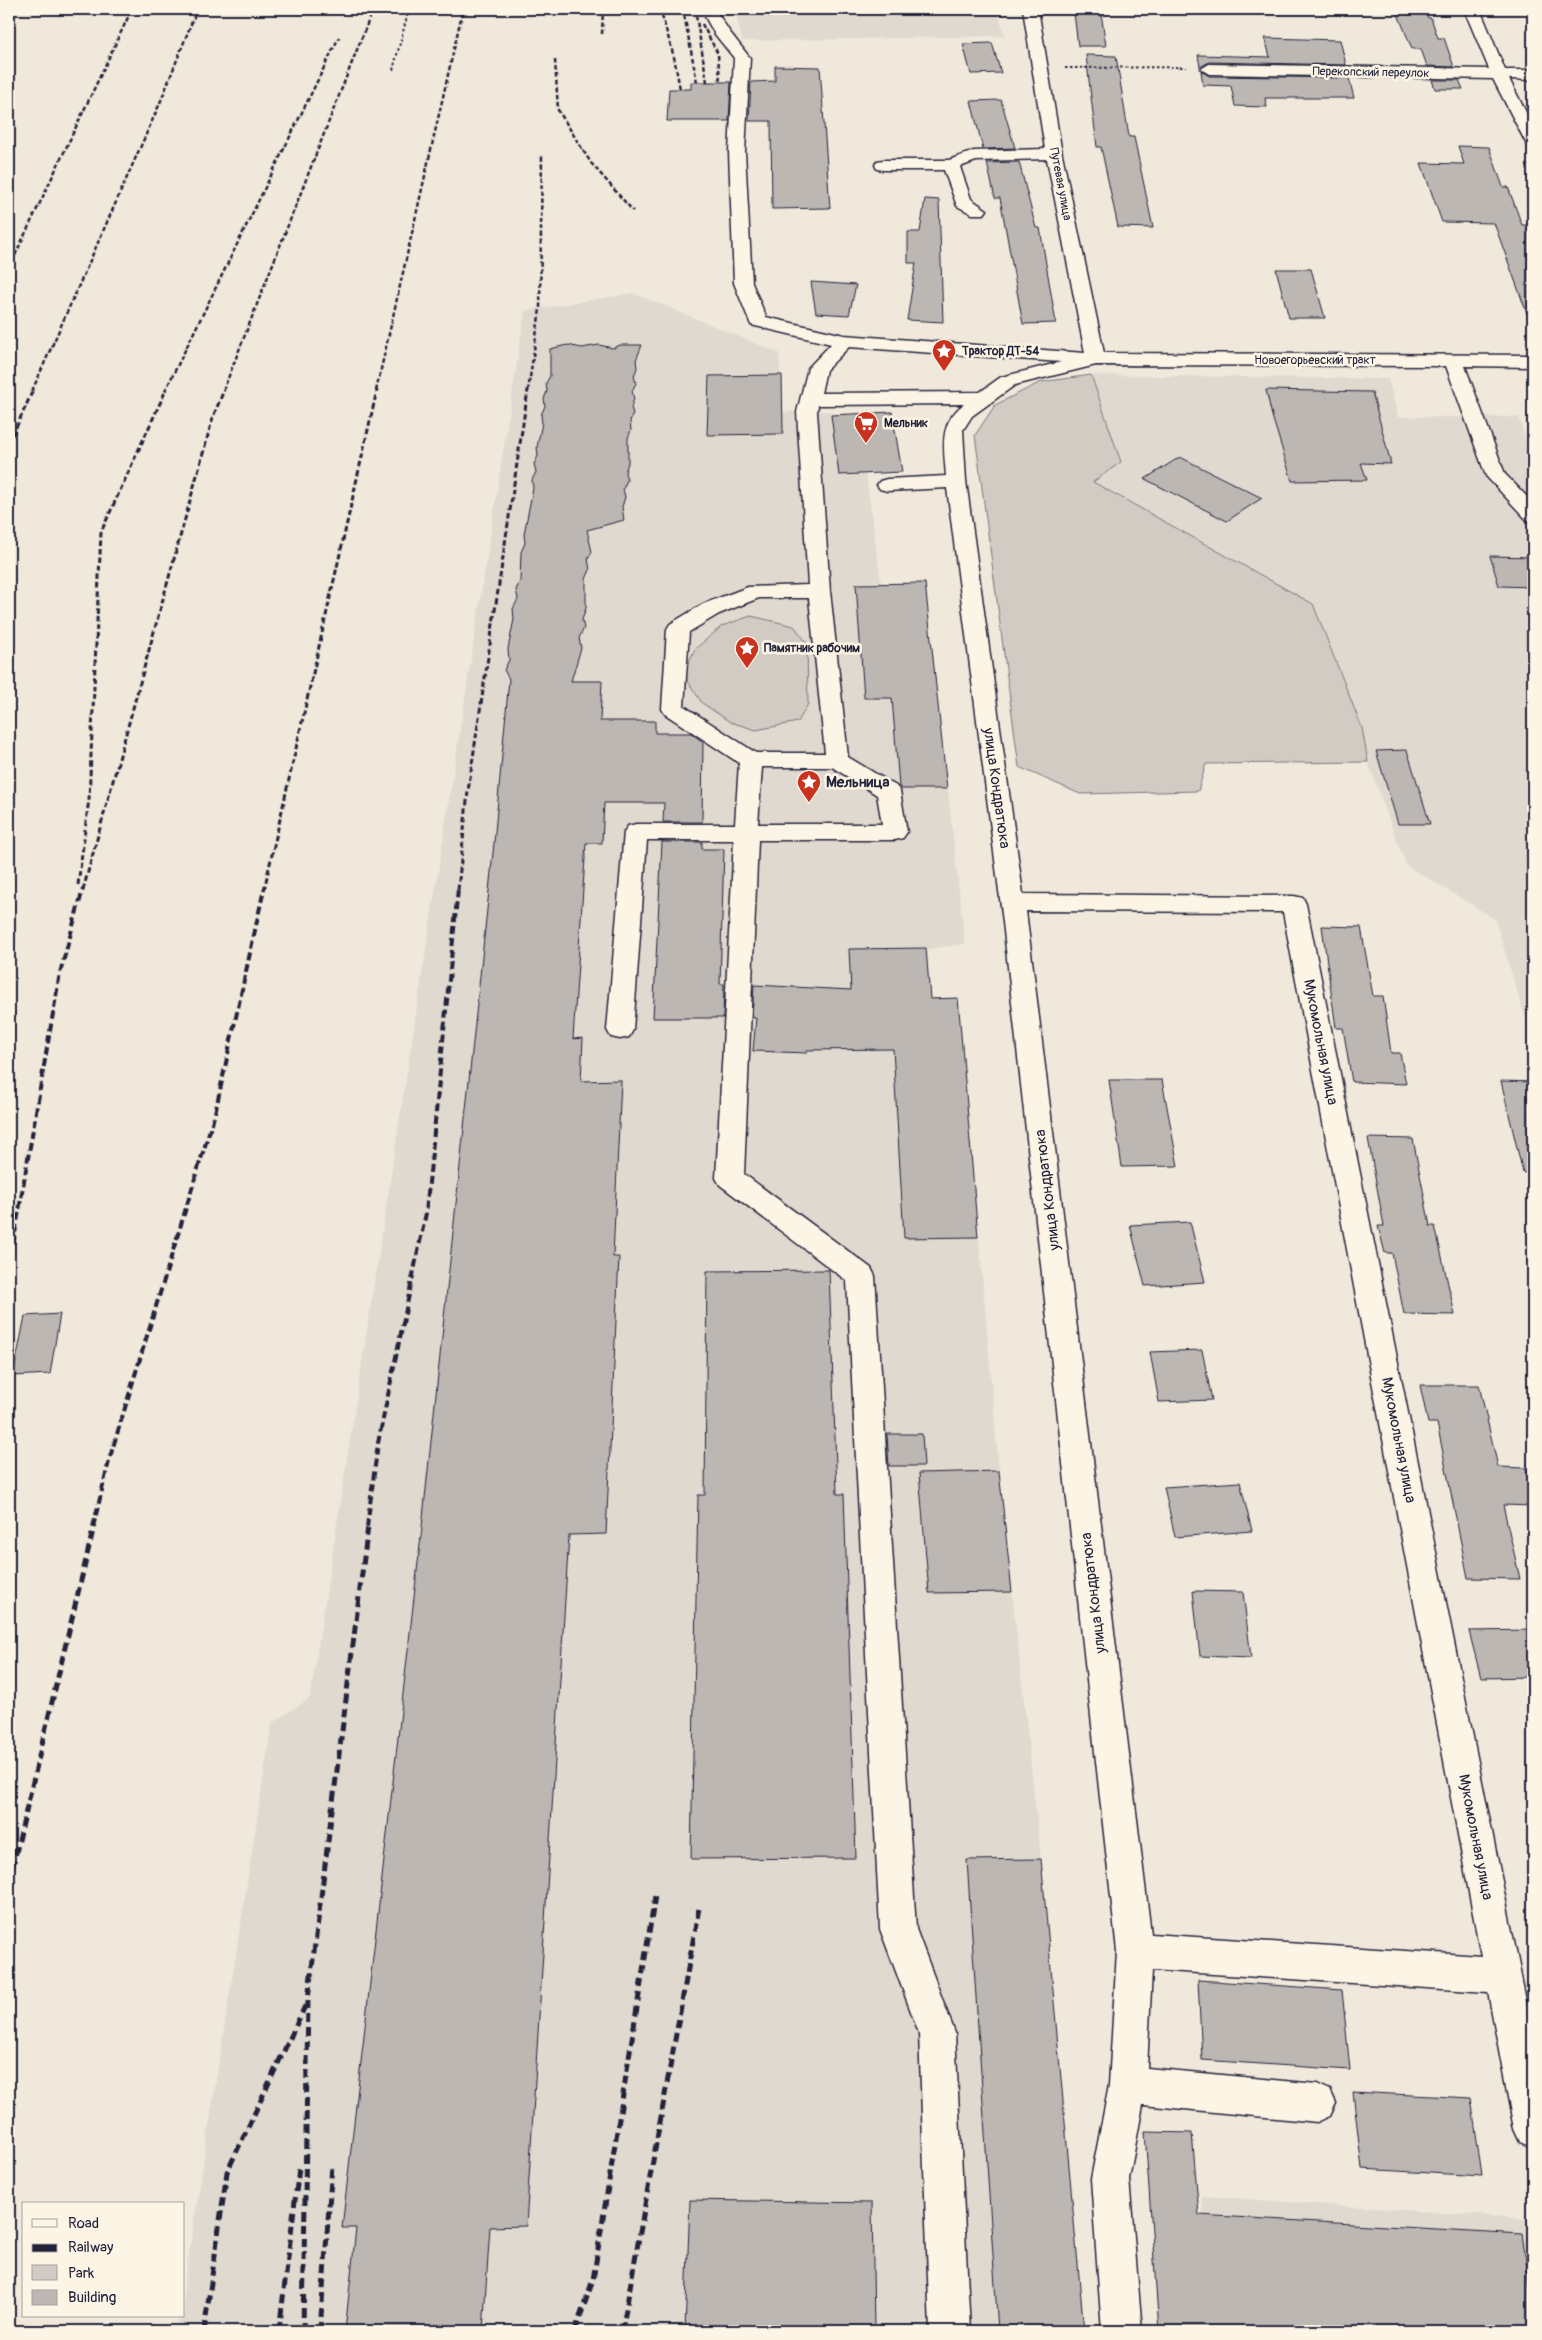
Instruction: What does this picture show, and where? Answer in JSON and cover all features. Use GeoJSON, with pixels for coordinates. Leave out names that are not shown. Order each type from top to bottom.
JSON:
{"type":"FeatureCollection","features":[{"type":"Feature","properties":{"kind":"street","name":"Новоегорьевский тракт"},"geometry":{"type":"LineString","coordinates":[[708,9],[722,33],[742,58],[737,152],[743,283],[758,321],[844,341],[1096,359],[1533,361]]}},
{"type":"Feature","properties":{"kind":"street","name":"Путевая улица"},"geometry":{"type":"LineString","coordinates":[[1031,9],[1054,154],[1096,359]]}},
{"type":"Feature","properties":{"kind":"street"},"geometry":{"type":"LineString","coordinates":[[1472,9],[1500,75],[1533,141]]}},
{"type":"Feature","properties":{"kind":"street","name":"Перекопский переулок"},"geometry":{"type":"LineString","coordinates":[[1209,69],[1533,75]]}},
{"type":"Feature","properties":{"kind":"street"},"geometry":{"type":"LineString","coordinates":[[882,165],[951,165],[974,156],[1054,154]]}},
{"type":"Feature","properties":{"kind":"street"},"geometry":{"type":"LineString","coordinates":[[951,165],[963,202],[978,210]]}},
{"type":"Feature","properties":{"kind":"street"},"geometry":{"type":"LineString","coordinates":[[836,760],[819,591],[807,412],[817,368],[844,341]]}},
{"type":"Feature","properties":{"kind":"street","name":"Новоегорьевский тракт"},"geometry":{"type":"LineString","coordinates":[[953,430],[964,412],[1008,382],[1096,359]]}},
{"type":"Feature","properties":{"kind":"street"},"geometry":{"type":"LineString","coordinates":[[1454,361],[1496,476],[1533,515]]}},
{"type":"Feature","properties":{"kind":"street"},"geometry":{"type":"LineString","coordinates":[[810,399],[983,398]]}},
{"type":"Feature","properties":{"kind":"street","name":"улица Кондратюка"},"geometry":{"type":"LineString","coordinates":[[953,430],[956,482],[1012,902],[1135,1951],[1128,2085],[1110,2179],[1122,2331]]}},
{"type":"Feature","properties":{"kind":"street"},"geometry":{"type":"LineString","coordinates":[[887,485],[956,482]]}},
{"type":"Feature","properties":{"kind":"street"},"geometry":{"type":"LineString","coordinates":[[620,1030],[636,832],[895,832],[888,791],[836,760],[751,760],[673,708],[678,629],[712,609],[756,592],[819,591]]}},
{"type":"Feature","properties":{"kind":"street"},"geometry":{"type":"LineString","coordinates":[[751,760],[730,1178],[861,1276],[898,1929],[937,2033],[950,2331]]}},
{"type":"Feature","properties":{"kind":"street","name":"Мукомольная улица"},"geometry":{"type":"LineString","coordinates":[[1012,902],[1294,904],[1533,2129]]}},
{"type":"Feature","properties":{"kind":"street"},"geometry":{"type":"LineString","coordinates":[[1135,1951],[1503,1975]]}},
{"type":"Feature","properties":{"kind":"street"},"geometry":{"type":"LineString","coordinates":[[1128,2085],[1317,2103]]}},
{"type":"Feature","properties":{"kind":"path"},"geometry":{"type":"LineString","coordinates":[[393,70],[409,9]]}},
{"type":"Feature","properties":{"kind":"path"},"geometry":{"type":"LineString","coordinates":[[1040,68],[1204,67],[1209,69]]}},
{"type":"Feature","properties":{"kind":"shaded area"},"geometry":{"type":"Polygon","coordinates":[[[735,9],[997,9],[1005,36],[742,41],[735,9]]]}},
{"type":"Feature","properties":{"kind":"shaded area"},"geometry":{"type":"Polygon","coordinates":[[[633,293],[779,353],[783,412],[830,411],[839,474],[866,474],[881,583],[925,583],[926,729],[941,729],[965,944],[927,949],[930,998],[958,998],[999,1471],[1041,1859],[1084,2331],[177,2331],[179,2318],[185,2318],[185,2280],[272,1723],[310,1698],[525,311],[633,293]]]}},
{"type":"Feature","properties":{"kind":"shaded area"},"geometry":{"type":"Polygon","coordinates":[[[1091,375],[1388,379],[1398,417],[1519,417],[1533,469],[1533,1043],[1495,919],[1406,865],[1368,762],[1362,728],[1313,604],[1092,481],[1121,462],[1091,375]]]}},
{"type":"Feature","properties":{"kind":"shaded area"},"geometry":{"type":"Polygon","coordinates":[[[1202,2196],[1533,2219],[1533,2331],[1214,2331],[1202,2196]]]}},
{"type":"Feature","properties":{"kind":"green space"},"geometry":{"type":"Polygon","coordinates":[[[1091,375],[1121,462],[1093,482],[1313,604],[1362,728],[1368,762],[1206,764],[1198,791],[1080,794],[1019,767],[975,435],[995,405],[1041,382],[1091,375]]]}},
{"type":"Feature","properties":{"kind":"green space"},"geometry":{"type":"Polygon","coordinates":[[[751,616],[794,626],[807,643],[808,704],[798,722],[756,730],[730,722],[702,703],[683,674],[695,649],[722,626],[751,616]]]}},
{"type":"Feature","properties":{"kind":"building"},"geometry":{"type":"Polygon","coordinates":[[[1396,9],[1424,9],[1428,18],[1431,18],[1438,38],[1444,38],[1454,67],[1427,66],[1421,49],[1412,49],[1396,9]]]}},
{"type":"Feature","properties":{"kind":"building"},"geometry":{"type":"Polygon","coordinates":[[[1074,13],[1101,13],[1106,46],[1078,46],[1074,13]]]}},
{"type":"Feature","properties":{"kind":"building"},"geometry":{"type":"Polygon","coordinates":[[[1265,38],[1340,40],[1346,65],[1209,62],[1200,67],[1198,55],[1270,57],[1265,38]]]}},
{"type":"Feature","properties":{"kind":"building"},"geometry":{"type":"Polygon","coordinates":[[[992,43],[1001,73],[971,74],[963,44],[992,43]]]}},
{"type":"Feature","properties":{"kind":"building"},"geometry":{"type":"Polygon","coordinates":[[[1086,55],[1116,56],[1129,137],[1134,137],[1153,228],[1118,227],[1101,147],[1097,147],[1086,55]]]}},
{"type":"Feature","properties":{"kind":"building"},"geometry":{"type":"Polygon","coordinates":[[[775,66],[820,67],[830,208],[772,209],[771,121],[749,121],[751,82],[775,81],[775,66]]]}},
{"type":"Feature","properties":{"kind":"building"},"geometry":{"type":"Polygon","coordinates":[[[1201,71],[1209,76],[1349,78],[1354,98],[1265,98],[1267,107],[1235,106],[1231,86],[1203,85],[1201,71]]]}},
{"type":"Feature","properties":{"kind":"building"},"geometry":{"type":"Polygon","coordinates":[[[1432,80],[1459,80],[1463,89],[1435,89],[1432,80]]]}},
{"type":"Feature","properties":{"kind":"building"},"geometry":{"type":"Polygon","coordinates":[[[691,82],[731,82],[729,121],[667,121],[669,89],[691,89],[691,82]]]}},
{"type":"Feature","properties":{"kind":"building"},"geometry":{"type":"Polygon","coordinates":[[[1001,100],[1015,148],[983,149],[971,101],[1001,100]]]}},
{"type":"Feature","properties":{"kind":"building"},"geometry":{"type":"Polygon","coordinates":[[[1458,146],[1489,147],[1503,187],[1508,187],[1522,225],[1533,225],[1533,318],[1529,319],[1494,223],[1442,222],[1421,163],[1464,164],[1458,146]]]}},
{"type":"Feature","properties":{"kind":"building"},"geometry":{"type":"Polygon","coordinates":[[[1019,162],[1036,228],[1040,228],[1056,323],[1023,324],[1000,198],[995,198],[987,163],[1019,162]]]}},
{"type":"Feature","properties":{"kind":"building"},"geometry":{"type":"Polygon","coordinates":[[[925,199],[939,200],[943,322],[907,320],[916,263],[908,263],[908,232],[920,232],[925,199]]]}},
{"type":"Feature","properties":{"kind":"building"},"geometry":{"type":"Polygon","coordinates":[[[1276,269],[1311,269],[1325,318],[1289,318],[1276,269]]]}},
{"type":"Feature","properties":{"kind":"building"},"geometry":{"type":"Polygon","coordinates":[[[811,282],[856,285],[849,315],[816,313],[811,282]]]}},
{"type":"Feature","properties":{"kind":"building"},"geometry":{"type":"Polygon","coordinates":[[[567,345],[582,348],[599,345],[613,348],[620,345],[642,345],[636,360],[637,368],[634,376],[636,383],[632,391],[634,399],[631,407],[633,414],[630,421],[628,463],[625,472],[627,480],[623,489],[625,497],[622,507],[624,520],[587,530],[592,552],[588,559],[590,570],[586,579],[586,608],[582,620],[584,628],[579,638],[581,648],[571,681],[602,681],[600,721],[655,721],[655,733],[691,733],[703,742],[702,822],[663,822],[664,803],[604,803],[602,843],[586,843],[573,1039],[583,1038],[581,1081],[621,1080],[613,1257],[619,1257],[606,1534],[569,1535],[526,2226],[490,2227],[483,2331],[345,2331],[356,2228],[342,2228],[421,1536],[494,843],[509,679],[504,670],[509,660],[508,649],[514,619],[513,609],[518,599],[516,590],[520,581],[521,552],[525,543],[524,534],[533,488],[532,480],[536,472],[534,464],[538,456],[537,447],[542,423],[541,415],[545,406],[546,383],[550,376],[550,349],[567,345]]]}},
{"type":"Feature","properties":{"kind":"building"},"geometry":{"type":"Polygon","coordinates":[[[782,375],[783,434],[707,435],[709,376],[782,375]]]}},
{"type":"Feature","properties":{"kind":"building"},"geometry":{"type":"Polygon","coordinates":[[[1266,390],[1372,392],[1391,464],[1361,463],[1367,480],[1292,481],[1266,390]]]}},
{"type":"Feature","properties":{"kind":"building","name":"Мельник"},"geometry":{"type":"Polygon","coordinates":[[[892,412],[902,472],[839,475],[831,415],[892,412]]]}},
{"type":"Feature","properties":{"kind":"building"},"geometry":{"type":"Polygon","coordinates":[[[1180,457],[1262,498],[1227,521],[1145,479],[1180,457]]]}},
{"type":"Feature","properties":{"kind":"building"},"geometry":{"type":"Polygon","coordinates":[[[1490,556],[1533,557],[1533,587],[1499,586],[1490,556]]]}},
{"type":"Feature","properties":{"kind":"building"},"geometry":{"type":"Polygon","coordinates":[[[925,583],[947,789],[901,789],[899,786],[892,698],[864,698],[856,584],[925,583]]]}},
{"type":"Feature","properties":{"kind":"building"},"geometry":{"type":"Polygon","coordinates":[[[1407,750],[1430,824],[1398,824],[1376,751],[1407,750]]]}},
{"type":"Feature","properties":{"kind":"building"},"geometry":{"type":"Polygon","coordinates":[[[662,842],[702,842],[702,849],[724,849],[720,984],[724,984],[723,1018],[653,1018],[662,842]]]}},
{"type":"Feature","properties":{"kind":"building"},"geometry":{"type":"Polygon","coordinates":[[[1322,926],[1361,927],[1373,996],[1383,996],[1391,1053],[1400,1053],[1406,1084],[1352,1082],[1343,1028],[1336,1028],[1322,926]]]}},
{"type":"Feature","properties":{"kind":"building"},"geometry":{"type":"Polygon","coordinates":[[[926,948],[930,999],[958,998],[978,1237],[904,1238],[893,1049],[807,1050],[807,1053],[753,1051],[756,1018],[752,1018],[754,985],[851,990],[849,949],[926,948]]]}},
{"type":"Feature","properties":{"kind":"building"},"geometry":{"type":"Polygon","coordinates":[[[1109,1080],[1162,1080],[1178,1166],[1122,1167],[1109,1080]]]}},
{"type":"Feature","properties":{"kind":"building"},"geometry":{"type":"Polygon","coordinates":[[[1501,1081],[1533,1082],[1533,1171],[1523,1173],[1501,1081]]]}},
{"type":"Feature","properties":{"kind":"building"},"geometry":{"type":"Polygon","coordinates":[[[1368,1138],[1413,1139],[1430,1226],[1435,1226],[1455,1315],[1404,1314],[1392,1253],[1385,1253],[1378,1226],[1384,1226],[1368,1138]]]}},
{"type":"Feature","properties":{"kind":"building"},"geometry":{"type":"Polygon","coordinates":[[[1190,1222],[1205,1282],[1145,1286],[1130,1225],[1190,1222]]]}},
{"type":"Feature","properties":{"kind":"building"},"geometry":{"type":"Polygon","coordinates":[[[829,1270],[837,1494],[844,1494],[856,1858],[691,1859],[698,1495],[705,1495],[707,1271],[829,1270]]]}},
{"type":"Feature","properties":{"kind":"building"},"geometry":{"type":"Polygon","coordinates":[[[60,1314],[50,1374],[13,1376],[25,1316],[60,1314]]]}},
{"type":"Feature","properties":{"kind":"building"},"geometry":{"type":"Polygon","coordinates":[[[1202,1350],[1212,1400],[1159,1402],[1150,1352],[1202,1350]]]}},
{"type":"Feature","properties":{"kind":"building"},"geometry":{"type":"Polygon","coordinates":[[[1420,1385],[1479,1385],[1498,1467],[1526,1468],[1533,1506],[1503,1505],[1520,1579],[1468,1578],[1437,1423],[1428,1423],[1420,1385]]]}},
{"type":"Feature","properties":{"kind":"building"},"geometry":{"type":"Polygon","coordinates":[[[887,1434],[922,1434],[924,1466],[889,1466],[887,1434]]]}},
{"type":"Feature","properties":{"kind":"building"},"geometry":{"type":"Polygon","coordinates":[[[999,1471],[1012,1592],[929,1593],[919,1473],[999,1471]]]}},
{"type":"Feature","properties":{"kind":"building"},"geometry":{"type":"Polygon","coordinates":[[[1240,1482],[1252,1531],[1175,1537],[1164,1487],[1240,1482]]]}},
{"type":"Feature","properties":{"kind":"building"},"geometry":{"type":"Polygon","coordinates":[[[1193,1591],[1243,1592],[1251,1658],[1200,1656],[1193,1591]]]}},
{"type":"Feature","properties":{"kind":"building"},"geometry":{"type":"Polygon","coordinates":[[[1533,1630],[1533,1677],[1481,1678],[1469,1631],[1533,1630]]]}},
{"type":"Feature","properties":{"kind":"building"},"geometry":{"type":"Polygon","coordinates":[[[1041,1859],[1084,2331],[998,2331],[967,1860],[1041,1859]]]}},
{"type":"Feature","properties":{"kind":"building"},"geometry":{"type":"Polygon","coordinates":[[[1198,1980],[1342,1990],[1350,2070],[1202,2060],[1198,1980]]]}},
{"type":"Feature","properties":{"kind":"building"},"geometry":{"type":"Polygon","coordinates":[[[1353,2092],[1471,2098],[1482,2176],[1362,2169],[1353,2092]]]}},
{"type":"Feature","properties":{"kind":"building"},"geometry":{"type":"Polygon","coordinates":[[[1145,2132],[1192,2133],[1199,2215],[1522,2234],[1533,2307],[1533,2331],[1159,2331],[1145,2132]]]}},
{"type":"Feature","properties":{"kind":"building"},"geometry":{"type":"Polygon","coordinates":[[[690,2200],[872,2203],[874,2331],[685,2331],[690,2200]]]}},
{"type":"Feature","properties":{"kind":"railway"},"geometry":{"type":"LineString","coordinates":[[9,268],[132,9]]}},
{"type":"Feature","properties":{"kind":"railway"},"geometry":{"type":"LineString","coordinates":[[32,391],[160,103],[197,9]]}},
{"type":"Feature","properties":{"kind":"railway"},"geometry":{"type":"LineString","coordinates":[[223,391],[373,9]]}},
{"type":"Feature","properties":{"kind":"railway"},"geometry":{"type":"LineString","coordinates":[[376,391],[463,9]]}},
{"type":"Feature","properties":{"kind":"railway"},"geometry":{"type":"LineString","coordinates":[[602,34],[603,9]]}},
{"type":"Feature","properties":{"kind":"railway"},"geometry":{"type":"LineString","coordinates":[[660,9],[674,57],[680,89]]}},
{"type":"Feature","properties":{"kind":"railway"},"geometry":{"type":"LineString","coordinates":[[683,9],[697,82]]}},
{"type":"Feature","properties":{"kind":"railway"},"geometry":{"type":"LineString","coordinates":[[695,9],[707,82]]}},
{"type":"Feature","properties":{"kind":"railway"},"geometry":{"type":"LineString","coordinates":[[702,24],[718,54],[720,82]]}},
{"type":"Feature","properties":{"kind":"railway"},"geometry":{"type":"LineString","coordinates":[[165,391],[339,37]]}},
{"type":"Feature","properties":{"kind":"railway"},"geometry":{"type":"LineString","coordinates":[[555,60],[558,110],[591,163],[633,211]]}},
{"type":"Feature","properties":{"kind":"railway"},"geometry":{"type":"LineString","coordinates":[[528,391],[540,309],[542,154]]}},
{"type":"Feature","properties":{"kind":"railway"},"geometry":{"type":"LineString","coordinates":[[9,443],[33,390]]}},
{"type":"Feature","properties":{"kind":"railway"},"geometry":{"type":"LineString","coordinates":[[78,885],[89,799],[101,532],[166,390]]}},
{"type":"Feature","properties":{"kind":"railway"},"geometry":{"type":"LineString","coordinates":[[83,890],[213,417],[224,390]]}},
{"type":"Feature","properties":{"kind":"railway"},"geometry":{"type":"LineString","coordinates":[[264,890],[377,390]]}},
{"type":"Feature","properties":{"kind":"railway"},"geometry":{"type":"LineString","coordinates":[[458,890],[468,791],[528,390]]}},
{"type":"Feature","properties":{"kind":"railway"},"geometry":{"type":"LineString","coordinates":[[9,1268],[60,973],[83,889]]}},
{"type":"Feature","properties":{"kind":"railway"},"geometry":{"type":"LineString","coordinates":[[93,1527],[110,1457],[215,1113],[264,889]]}},
{"type":"Feature","properties":{"kind":"railway"},"geometry":{"type":"LineString","coordinates":[[367,1527],[378,1443],[426,1213],[458,889]]}},
{"type":"Feature","properties":{"kind":"railway"},"geometry":{"type":"LineString","coordinates":[[9,1882],[94,1526]]}},
{"type":"Feature","properties":{"kind":"railway"},"geometry":{"type":"LineString","coordinates":[[303,2331],[308,1999],[368,1526]]}},
{"type":"Feature","properties":{"kind":"railway"},"geometry":{"type":"LineString","coordinates":[[575,2331],[593,2280],[655,1896]]}},
{"type":"Feature","properties":{"kind":"railway"},"geometry":{"type":"LineString","coordinates":[[622,2331],[699,1908]]}},
{"type":"Feature","properties":{"kind":"railway"},"geometry":{"type":"LineString","coordinates":[[204,2331],[227,2172],[306,2004]]}},
{"type":"Feature","properties":{"kind":"railway"},"geometry":{"type":"LineString","coordinates":[[320,2331],[332,2165]]}},
{"type":"Feature","properties":{"kind":"railway"},"geometry":{"type":"LineString","coordinates":[[279,2331],[299,2168]]}},
{"type":"Feature","properties":{"kind":"place","name":"Трактор ДТ-54"},"geometry":{"type":"Point","coordinates":[944,372]}},
{"type":"Feature","properties":{"kind":"place","name":"Мельник"},"geometry":{"type":"Point","coordinates":[866,444]}},
{"type":"Feature","properties":{"kind":"place","name":"Памятник рабочим"},"geometry":{"type":"Point","coordinates":[747,669]}},
{"type":"Feature","properties":{"kind":"place","name":"Мельница"},"geometry":{"type":"Point","coordinates":[809,803]}}]}
